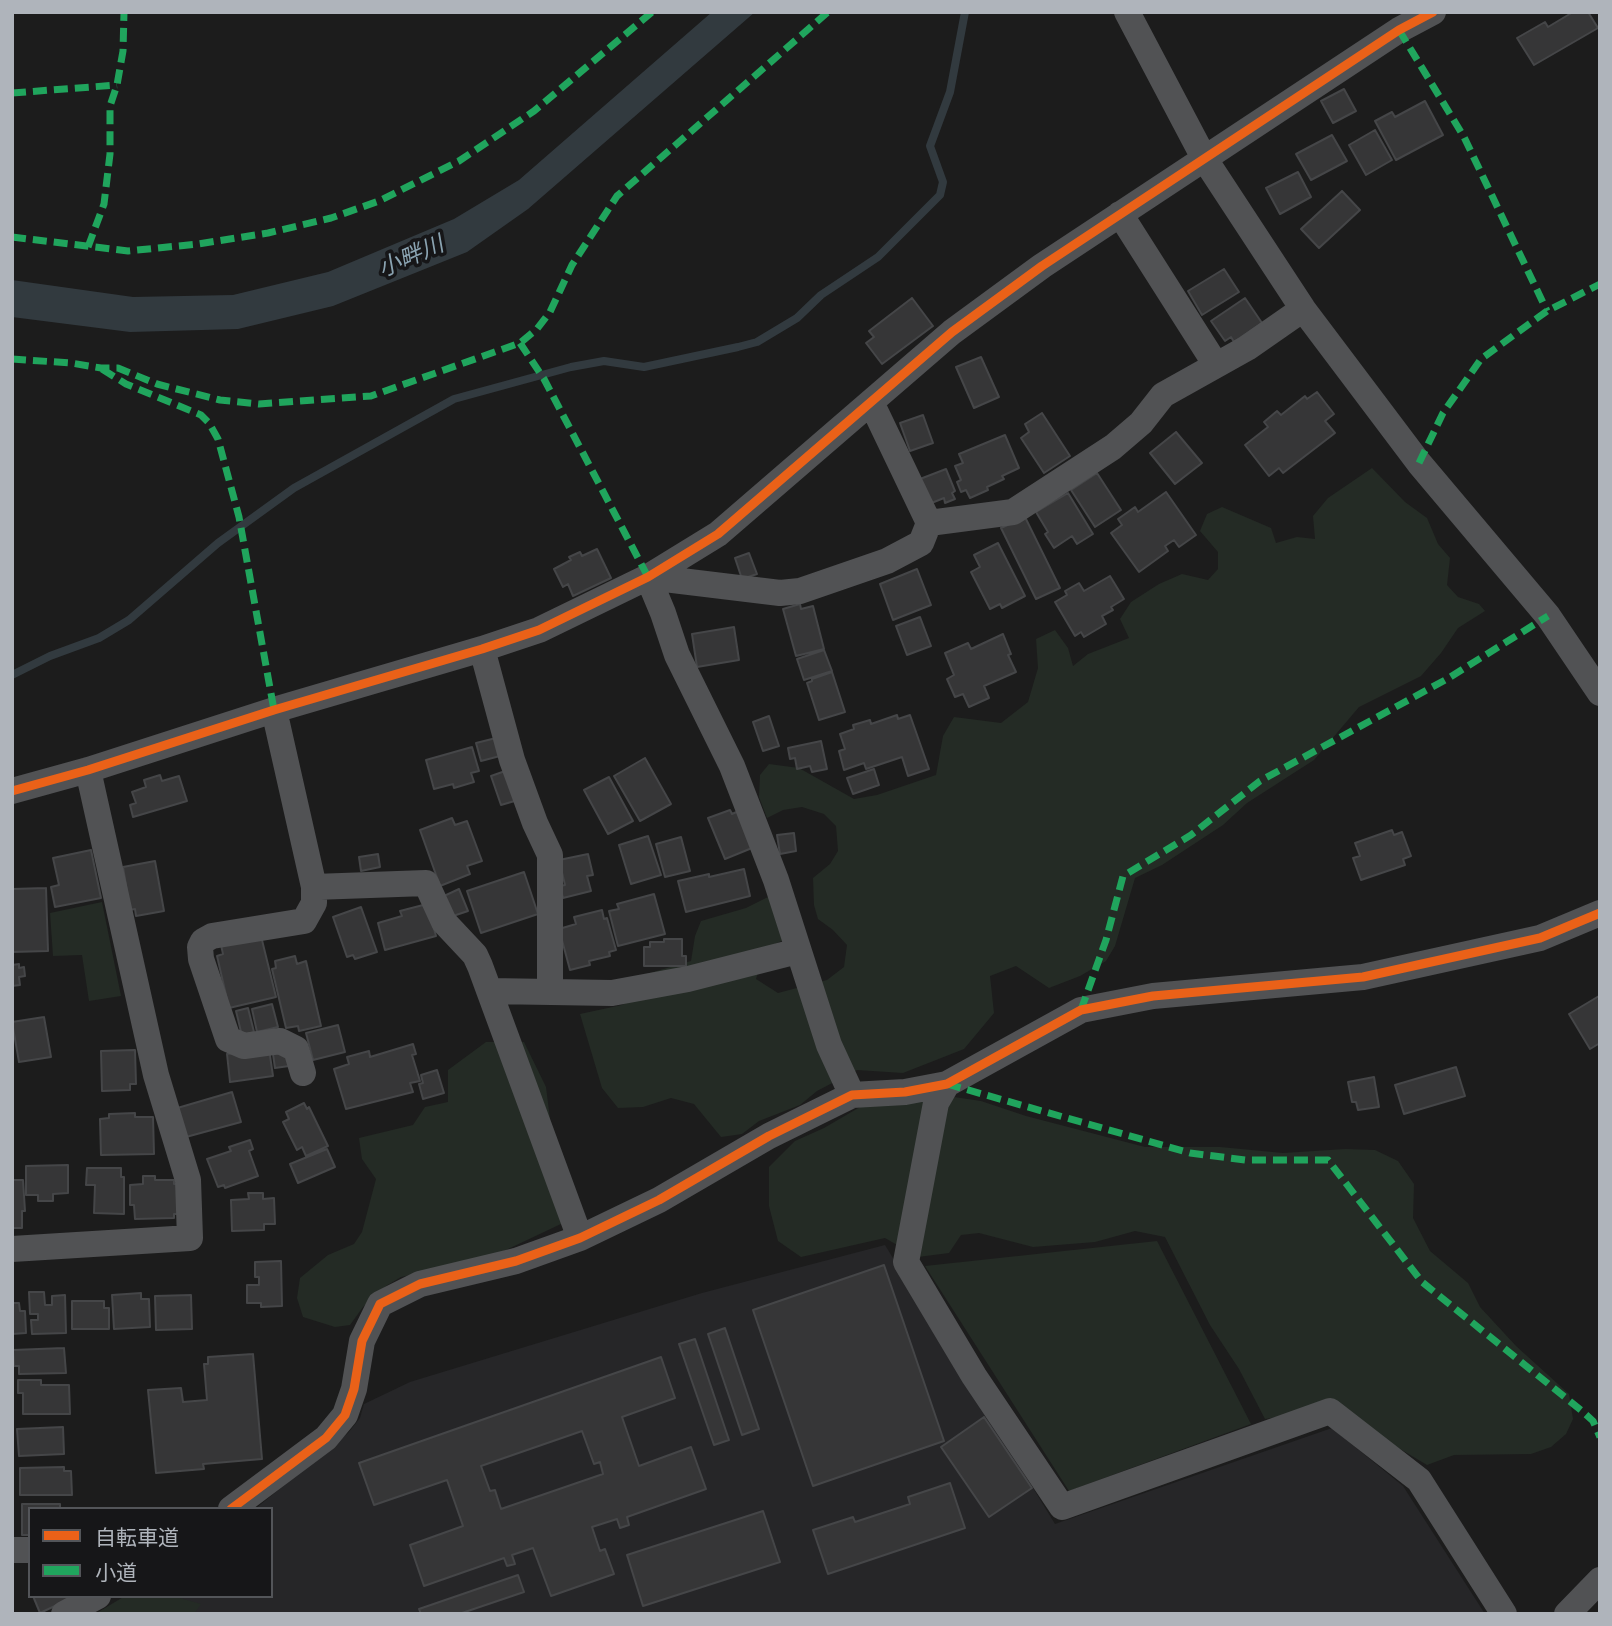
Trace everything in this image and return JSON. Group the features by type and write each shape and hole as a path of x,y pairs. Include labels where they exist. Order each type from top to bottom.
{"street":[{"path":"1127,12 1204,158 1303,309 1419,463 1548,616 1600,692"},
{"path":"12,791 539,630 648,577 718,534 953,332 1042,266 1399,30 1433,12"},
{"path":"1121,214 1216,365"},
{"path":"929,523 1013,512 1114,447 1141,423 1163,395 1247,348 1303,309"},
{"path":"648,577 780,593 800,591 887,561 921,542 929,523 872,402"},
{"path":"648,577 677,655 732,766 776,880 829,1045 852,1095"},
{"path":"482,649 512,760 550,855 550,990"},
{"path":"274,710 314,887 314,903 304,920 212,936 200,947 208,986 228,1039 244,1046 280,1041 296,1049 303,1073"},
{"path":"12,1249 190,1238 188,1180 156,1075 88,769"},
{"path":"314,887 426,883 444,922 475,955 580,1238"},
{"path":"233,1507 326,1438 345,1415 354,1389 362,1341 380,1304 420,1284 516,1261 580,1238 659,1200 769,1136 852,1095 905,1091 947,1084 1081,1010 1153,996 1363,977 1540,938 1600,912"},
{"path":"490,990 612,993 688,979 798,951"},
{"path":"947,1084 936,1103 906,1262 974,1376 1062,1507 1330,1411 1419,1480 1504,1614"},
{"path":"1567,1614 1600,1580"},
{"path":"64,1614 94,1598"}],"shaded area":[{"path":"1372,468 1405,502 1427,518 1438,544 1450,558 1447,585 1458,597 1479,604 1485,611 1458,628 1421,676 1359,707 1314,760 1247,803 1223,825 1162,865 1135,878 1115,946 1106,961 1080,976 1049,988 1016,966 990,976 994,1013 964,1049 903,1073 857,1070 817,1091 800,1105 759,1121 742,1134 721,1137 694,1104 671,1098 643,1107 618,1108 602,1088 580,1014 622,1005 636,997 636,977 691,961 695,936 701,921 746,908 770,896 786,939 766,948 756,979 778,993 827,980 844,967 847,945 818,919 814,905 813,878 830,864 838,851 836,826 824,814 802,807 783,810 767,818 759,797 760,775 769,764 799,768 854,799 877,795 936,775 943,736 954,717 1001,723 1028,702 1038,668 1036,639 1055,630 1068,648 1073,666 1088,654 1129,638 1120,619 1131,602 1159,584 1182,574 1208,580 1218,569 1218,552 1200,531 1207,514 1222,507 1271,528 1276,543 1297,537 1315,539 1313,516 1328,498"},
{"path":"102,902 121,996 89,1001 82,955 53,956 50,913"},
{"path":"486,1042 524,1042 546,1087 563,1223 489,1258 401,1277 386,1286 363,1307 350,1325 335,1327 303,1317 297,1298 300,1278 328,1255 354,1244 362,1232 376,1179 362,1159 359,1138 413,1125 425,1107 448,1102 448,1070"},
{"path":"954,1097 981,1101 1026,1116 1145,1147 1220,1147 1283,1153 1375,1150 1398,1161 1414,1184 1413,1218 1430,1251 1468,1283 1480,1307 1516,1346 1569,1394 1573,1419 1566,1434 1551,1447 1531,1454 1454,1455 1427,1465 1375,1434 1294,1414 1265,1419 1239,1369 1210,1325 1165,1237 1135,1231 1095,1242 1033,1247 979,1233 961,1235 949,1253 918,1257 885,1238 801,1257 778,1241 769,1206 769,1167 795,1141 860,1107"},
{"path":"1157,1241 1251,1424 1069,1491 925,1266"},
{"path":"885,1245 1055,1524 1332,1428 1403,1486 1485,1614 147,1614 147,1598 273,1598 273,1507 257,1507 348,1433 360,1418 364,1404 410,1382 702,1293"},
{"path":"122,1598 180,1598 201,1604 194,1614 95,1614"}],"water":[{"name":"小畔川","path":"712,12 755,12 528,209 467,252 333,306 238,329 130,332 12,317 12,280 133,297 233,295 328,272 454,219 519,180"}],"building":[{"path":"1573,12 1588,12 1598,28 1534,65 1517,38 1545,22 1548,27"},
{"path":"1344,89 1356,111 1333,123 1321,101"},
{"path":"1425,101 1443,135 1396,160 1375,121 1392,112 1395,117"},
{"path":"1375,130 1392,160 1366,175 1349,145"},
{"path":"1332,135 1347,161 1311,180 1296,154"},
{"path":"1298,172 1311,197 1280,214 1266,188"},
{"path":"1342,191 1360,210 1319,248 1301,229"},
{"path":"1224,269 1239,292 1202,315 1188,291"},
{"path":"912,298 933,326 882,364 866,343 874,337 869,331"},
{"path":"1245,298 1262,323 1234,342 1231,337 1225,341 1211,321"},
{"path":"981,357 999,397 974,408 956,367"},
{"path":"1317,392 1334,414 1325,421 1335,433 1283,473 1279,468 1269,476 1245,445 1268,427 1264,422 1277,411 1281,415 1305,396 1307,399"},
{"path":"1042,413 1070,456 1044,473 1021,438 1029,432 1025,424"},
{"path":"923,415 933,443 910,451 900,423"},
{"path":"1176,432 1202,463 1175,484 1150,453"},
{"path":"1005,435 1019,468 1002,476 1004,479 987,487 988,490 970,498 966,490 961,492 957,482 961,480 955,466 963,463 959,454"},
{"path":"946,469 955,491 952,493 955,499 945,503 944,498 929,504 920,479"},
{"path":"1097,473 1121,510 1095,527 1071,490"},
{"path":"1166,492 1196,535 1179,547 1174,540 1165,546 1168,551 1139,572 1111,533 1122,525 1118,519 1135,507 1138,512"},
{"path":"1068,493 1093,534 1077,544 1072,536 1054,548 1036,512"},
{"path":"1025,517 1060,588 1036,599 1001,528"},
{"path":"998,543 1025,596 1002,608 1000,604 990,609 971,572 980,567 974,555"},
{"path":"597,549 611,578 573,596 568,584 563,587 554,569 571,560 569,557 580,552 582,556"},
{"path":"749,553 757,574 742,579 735,558"},
{"path":"917,569 931,605 893,620 880,584"},
{"path":"1110,576 1124,599 1102,616 1106,624 1084,637 1081,632 1075,636 1055,602 1067,595 1065,591 1079,583 1084,591"},
{"path":"800,604 801,609 813,606 824,649 796,656 783,609"},
{"path":"920,617 931,646 907,655 896,626"},
{"path":"734,627 739,660 697,667 692,634"},
{"path":"1003,634 1016,672 984,686 989,698 969,707 963,694 955,697 947,679 954,675 945,653 968,643 971,649"},
{"path":"824,650 832,671 804,680 797,659"},
{"path":"832,672 845,712 819,720 807,683"},
{"path":"897,715 898,719 910,715 929,769 908,776 902,757 866,769 864,763 844,770 839,751 845,749 840,734 854,729 853,725 870,720 871,724"},
{"path":"769,716 779,746 763,751 753,722"},
{"path":"496,738 500,756 481,761 476,743"},
{"path":"821,741 827,769 812,772 810,766 797,769 795,758 790,759 788,748"},
{"path":"472,747 479,771 471,773 474,782 454,788 453,784 434,789 426,760"},
{"path":"645,758 671,804 640,821 614,776"},
{"path":"874,769 879,785 853,794 847,778"},
{"path":"508,770 518,800 501,805 491,776"},
{"path":"160,775 162,781 179,776 187,801 133,817 130,805 136,803 132,792 146,787 144,780"},
{"path":"609,777 633,821 608,834 584,790"},
{"path":"730,810 732,814 741,810 752,848 725,859 708,818"},
{"path":"452,818 455,825 467,821 482,861 467,866 470,874 440,886 420,830"},
{"path":"1392,830 1394,835 1402,832 1411,856 1403,859 1405,865 1361,880 1353,858 1360,856 1355,843"},
{"path":"794,833 796,851 780,854 777,835"},
{"path":"648,836 661,875 631,884 619,845"},
{"path":"681,837 690,871 665,877 656,844"},
{"path":"91,850 101,898 55,907 51,887 59,885 53,858"},
{"path":"378,854 380,867 361,871 359,857"},
{"path":"588,854 593,875 587,876 591,891 563,898 560,886 565,885 559,860"},
{"path":"155,861 164,911 136,916 135,909 130,910 123,867"},
{"path":"744,869 750,896 686,912 678,881"},
{"path":"524,872 538,914 481,933 467,891"},
{"path":"46,888 48,951 12,952 12,889"},
{"path":"459,889 468,911 453,916 444,896"},
{"path":"654,894 665,934 618,946 609,911 619,909 617,904"},
{"path":"427,904 436,936 385,950 378,923 402,916 400,911"},
{"path":"361,907 377,952 355,959 353,955 347,957 333,917"},
{"path":"602,910 616,950 609,952 610,956 589,961 590,965 570,970 559,929 576,924 574,917"},
{"path":"261,936 276,997 229,1008 217,956 223,954 221,945"},
{"path":"664,939 682,939 682,956 686,956 686,966 644,966 644,947 650,947 650,942 664,942"},
{"path":"295,956 297,964 306,961 321,1026 299,1031 298,1026 286,1028 272,969 276,968 275,961"},
{"path":"19,964 19,968 24,967 25,976 19,977 20,985 12,986 12,965"},
{"path":"1599,996 1600,1043 1590,1049 1569,1014"},
{"path":"272,1004 278,1027 257,1032 252,1009"},
{"path":"248,1008 254,1032 242,1036 236,1011"},
{"path":"44,1017 51,1057 19,1062 12,1022"},
{"path":"338,1025 345,1052 313,1060 306,1033"},
{"path":"413,1044 416,1054 412,1055 420,1081 410,1083 413,1092 346,1109 334,1069 349,1064 347,1057 369,1051 370,1057"},
{"path":"269,1049 273,1076 230,1082 227,1054"},
{"path":"135,1050 136,1084 130,1084 130,1090 102,1091 101,1051"},
{"path":"286,1052 289,1066 275,1068 273,1054"},
{"path":"1456,1067 1465,1096 1404,1114 1395,1085"},
{"path":"437,1070 444,1093 423,1099 419,1084 423,1083 421,1075"},
{"path":"1374,1077 1379,1107 1358,1110 1356,1102 1352,1102 1348,1082"},
{"path":"232,1092 241,1122 186,1137 174,1109"},
{"path":"304,1103 307,1109 309,1107 328,1146 306,1156 302,1147 297,1150 283,1122 289,1119 286,1112"},
{"path":"135,1113 135,1117 153,1117 154,1154 101,1155 100,1119 109,1118 109,1114"},
{"path":"250,1140 253,1149 249,1151 258,1176 225,1188 224,1185 218,1187 207,1159 231,1151 229,1147"},
{"path":"327,1149 335,1167 298,1183 290,1164"},
{"path":"68,1165 68,1193 53,1194 53,1201 38,1201 38,1195 26,1195 26,1166"},
{"path":"87,1168 121,1168 121,1177 124,1177 124,1214 94,1213 95,1185 86,1185"},
{"path":"143,1176 155,1176 155,1180 174,1180 174,1184 178,1184 179,1214 174,1214 174,1218 135,1219 134,1205 130,1205 130,1185 143,1184"},
{"path":"12,1180 23,1180 25,1211 22,1211 22,1228 12,1228"},
{"path":"248,1193 263,1193 263,1199 274,1198 275,1224 264,1224 264,1230 232,1231 231,1200 249,1199"},
{"path":"281,1261 282,1306 261,1307 261,1303 247,1303 247,1285 259,1285 259,1277 255,1277 255,1262"},
{"path":"884,1265 944,1441 813,1486 753,1310"},
{"path":"29,1292 44,1292 45,1305 52,1305 52,1296 65,1295 66,1333 32,1334 31,1320 38,1320 38,1314 30,1314"},
{"path":"141,1293 141,1299 149,1299 150,1327 114,1329 112,1295"},
{"path":"191,1295 192,1329 156,1330 155,1296"},
{"path":"72,1301 104,1301 104,1308 109,1308 109,1329 72,1329"},
{"path":"12,1303 19,1303 20,1311 25,1311 26,1333 12,1334"},
{"path":"725,1328 759,1429 742,1435 708,1334"},
{"path":"695,1339 729,1440 714,1445 679,1344"},
{"path":"64,1348 66,1373 19,1374 19,1366 14,1366 13,1350"},
{"path":"253,1354 262,1459 203,1464 204,1469 156,1473 148,1390 181,1388 183,1402 207,1400 204,1364 208,1364 208,1357"},
{"path":"661,1357 675,1398 622,1417 639,1466 691,1447 706,1489 627,1517 629,1525 620,1528 617,1519 592,1527 600,1551 605,1549 614,1574 551,1596 533,1548 512,1555 515,1564 507,1566 504,1558 424,1586 410,1545 463,1526 447,1480 374,1505 359,1463","holes":["582,1431 594,1464 600,1462 603,1474 501,1509 495,1490 490,1491 481,1466"]},
{"path":"18,1380 41,1380 41,1385 69,1385 70,1414 23,1414 23,1393 18,1393"},
{"path":"984,1417 1032,1488 989,1517 941,1447"},
{"path":"63,1427 64,1454 19,1456 17,1429"},
{"path":"64,1467 64,1471 71,1471 72,1495 20,1495 20,1468"},
{"path":"950,1483 965,1528 828,1574 813,1530 853,1517 855,1522 910,1504 908,1497"},
{"path":"22,1504 60,1504 60,1507 28,1507 28,1535 22,1535"},
{"path":"763,1511 780,1562 643,1606 627,1555"},
{"path":"518,1575 524,1592 459,1614 421,1614 419,1609"},
{"path":"34,1598 72,1598 40,1613"}],"waterway":[{"path":"12,675 50,656 99,638 129,620 218,543 294,488 454,399 571,367 604,361 644,367 738,347 757,342 797,318 821,295 878,257 940,195 943,182 930,146 950,92 965,12"}],"marked path":[{"path":"88,247 104,204 110,154 110,106 123,51 124,12"},
{"path":"12,237 128,251 268,233 331,218 379,201 459,161 534,111 652,12"},
{"path":"12,359 118,368 157,384 220,400 259,404 371,396 520,343 537,329 550,312 572,265 617,196 828,12"},
{"path":"1399,30 1464,137 1547,311"},
{"path":"12,93 117,85"},
{"path":"1419,463 1443,413 1481,359 1547,311 1600,284"},
{"path":"520,343 544,379 648,577"},
{"path":"102,369 126,384 201,415 218,439 239,517 274,710"},
{"path":"1081,1010 1106,940 1123,876 1191,835 1260,781 1447,679 1548,616"},
{"path":"947,1084 1190,1153 1245,1160 1328,1160 1422,1282 1582,1411 1593,1421 1600,1437"}],"cycle path":[{"path":"12,791 88,770 274,710 539,630 648,577 718,534 952,332 1042,266 1399,30 1433,12"},
{"path":"234,1507 326,1438 345,1415 354,1389 362,1341 380,1304 420,1284 516,1261 580,1238 659,1200 769,1136 852,1095 905,1092 947,1084 1081,1010 1153,996 1363,977 1540,938 1600,913"}]}
